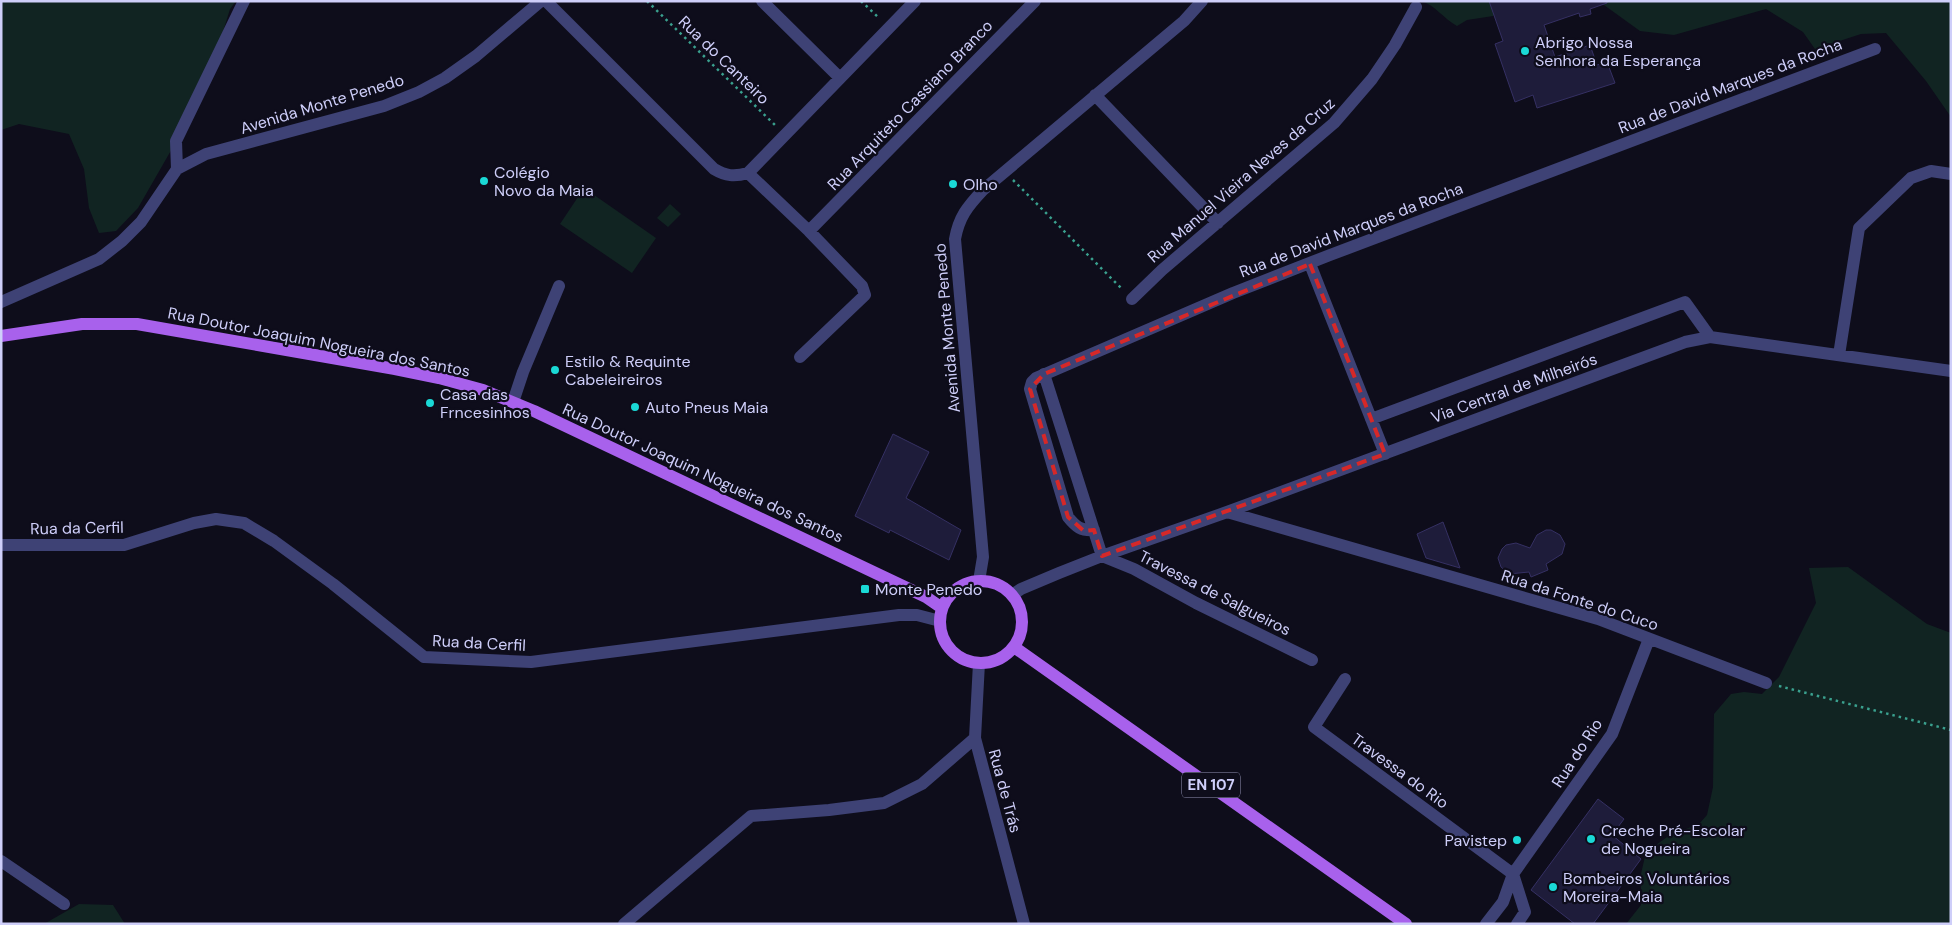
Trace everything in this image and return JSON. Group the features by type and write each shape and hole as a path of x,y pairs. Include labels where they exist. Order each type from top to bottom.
{"main road":[{"name":"Rua Doutor Joaquim Nogueira dos Santos","path":"1,336 82,324 137,324 430,376 483,390 513,402 926,597 941,614"},
{"path":"979,581 997,584 1012,595 1022,615 1020,637 1014,647 999,660 979,664 970,662 954,653 944,639 941,614 953,592 970,583 979,581"},
{"name":"EN 107","path":"1014,647 1406,924"}],"street":[{"path":"1,302 99,259 122,241 141,222 177,169 176,141 244,1"},
{"name":"Avenida Monte Penedo","path":"177,169 206,154 384,106 419,92 445,78 476,56 541,1"},
{"path":"546,1 714,169 726,176 738,176 748,173 915,1"},
{"path":"762,1 840,78"},
{"name":"Rua Arquiteto Cassiano Branco","path":"809,231 1035,1"},
{"name":"Avenida Monte Penedo","path":"979,581 983,557 955,239 958,223 968,206 1005,172 1184,21 1202,1"},
{"name":"Rua Manuel Vieira Neves da Cruz","path":"1132,299 1162,270 1334,123 1372,79 1395,45 1416,7"},
{"name":"Rua de David Marques da Rocha","path":"1044,374 1233,293 1875,48"},
{"path":"1095,96 1218,223"},
{"path":"1839,355 1859,228 1911,178 1931,171 1951,174"},
{"path":"748,173 809,231 862,286 865,295 800,357"},
{"path":"1310,264 1385,454"},
{"path":"513,402 523,372 559,286"},
{"path":"1371,419 1686,302 1710,337"},
{"name":"Via Central de Milheirós","path":"1012,595 1052,576 1102,556 1227,512 1685,342 1710,337 1951,371"},
{"path":"1094,530 1084,531 1074,525 1068,517 1030,389 1032,382 1044,374 1094,530 1102,556"},
{"name":"Rua da Fonte do Cuco","path":"1227,512 1598,619 1766,683"},
{"name":"Rua da Cerfil","path":"1,545 124,545 216,519 244,524 274,541 333,584 424,657 530,662 899,615 941,614"},
{"name":"Travessa de Salgueiros","path":"1102,556 1134,569 1196,603 1312,660"},
{"name":"Rua do Rio","path":"1486,924 1503,902 1513,874 1612,734 1649,639"},
{"name":"Rua de Trás","path":"979,664 975,738 1024,924"},
{"name":"Travessa do Rio","path":"1345,679 1314,727 1513,874"},
{"path":"624,924 750,816 829,810 884,803 922,784 975,738"},
{"path":"1,861 64,904"},
{"path":"1513,874 1525,912 1517,924"}],"path":[{"name":"Rua do Canteiro","path":"647,1 785,135"},
{"path":"861,1 889,28"},
{"path":"1005,172 1132,299"},
{"path":"1766,683 1951,730"}],"highlighted area":[{"path":"1310,264 1385,454 1102,556 1094,530 1084,531 1068,517 1030,389 1044,374"}],"green space":[{"path":"1,1 236,1 230,9 217,51 181,133 138,208 116,231 99,233 89,208 84,169 69,134 19,124 1,130"},
{"path":"1421,1 1517,1 1493,16 1467,20 1457,26 1431,6"},
{"path":"1588,1 1951,1 1951,117 1926,81 1886,33 1861,34 1815,49 1803,32 1766,9 1674,35 1640,31 1604,5"},
{"path":"584,188 656,238 632,273 560,224"},
{"path":"670,204 681,214 668,227 657,218"},
{"path":"1848,567 1927,624 1951,633 1951,924 1626,924 1641,905 1641,874 1646,852 1670,835 1699,824 1707,815 1713,787 1714,714 1731,694 1744,692 1762,694 1779,677 1816,603 1809,568"},
{"path":"79,904 113,905 125,924 44,924"}],"building":[{"name":"Abrigo Nossa Senhora da Esperança","path":"1489,1 1607,1 1607,3 1590,9 1591,14 1580,17 1579,13 1544,25 1555,57 1590,45 1597,65 1607,62 1615,83 1537,108 1533,95 1515,102 1495,44 1503,41"},
{"path":"893,434 929,452 906,498 961,530 949,560 890,530 889,533 855,516"},
{"path":"1443,522 1460,568 1426,558 1417,534"},
{"path":"1546,530 1551,530 1560,535 1565,544 1562,554 1546,564 1548,570 1531,577 1529,572 1509,574 1501,567 1498,558 1506,545 1516,543 1530,548 1537,535"},
{"path":"1598,799 1624,819 1612,835 1641,859 1593,924 1575,924 1531,890"}],"place":[{"name":"Abrigo Nossa Senhora da Esperança","path":"1525,51"},
{"name":"Colégio Novo da Maia","path":"484,181"},
{"name":"Olho","path":"953,184"},
{"name":"Estilo & Requinte Cabeleireiros","path":"555,370"},
{"name":"Casa das Frncesinhos","path":"430,403"},
{"name":"Auto Pneus Maia","path":"635,407"},
{"name":"Monte Penedo","path":"865,589"},
{"name":"Creche Pré-Escolar de Nogueira","path":"1591,839"},
{"name":"Pavistep","path":"1517,840"},
{"name":"Bombeiros Voluntários Moreira-Maia","path":"1553,887"}]}
